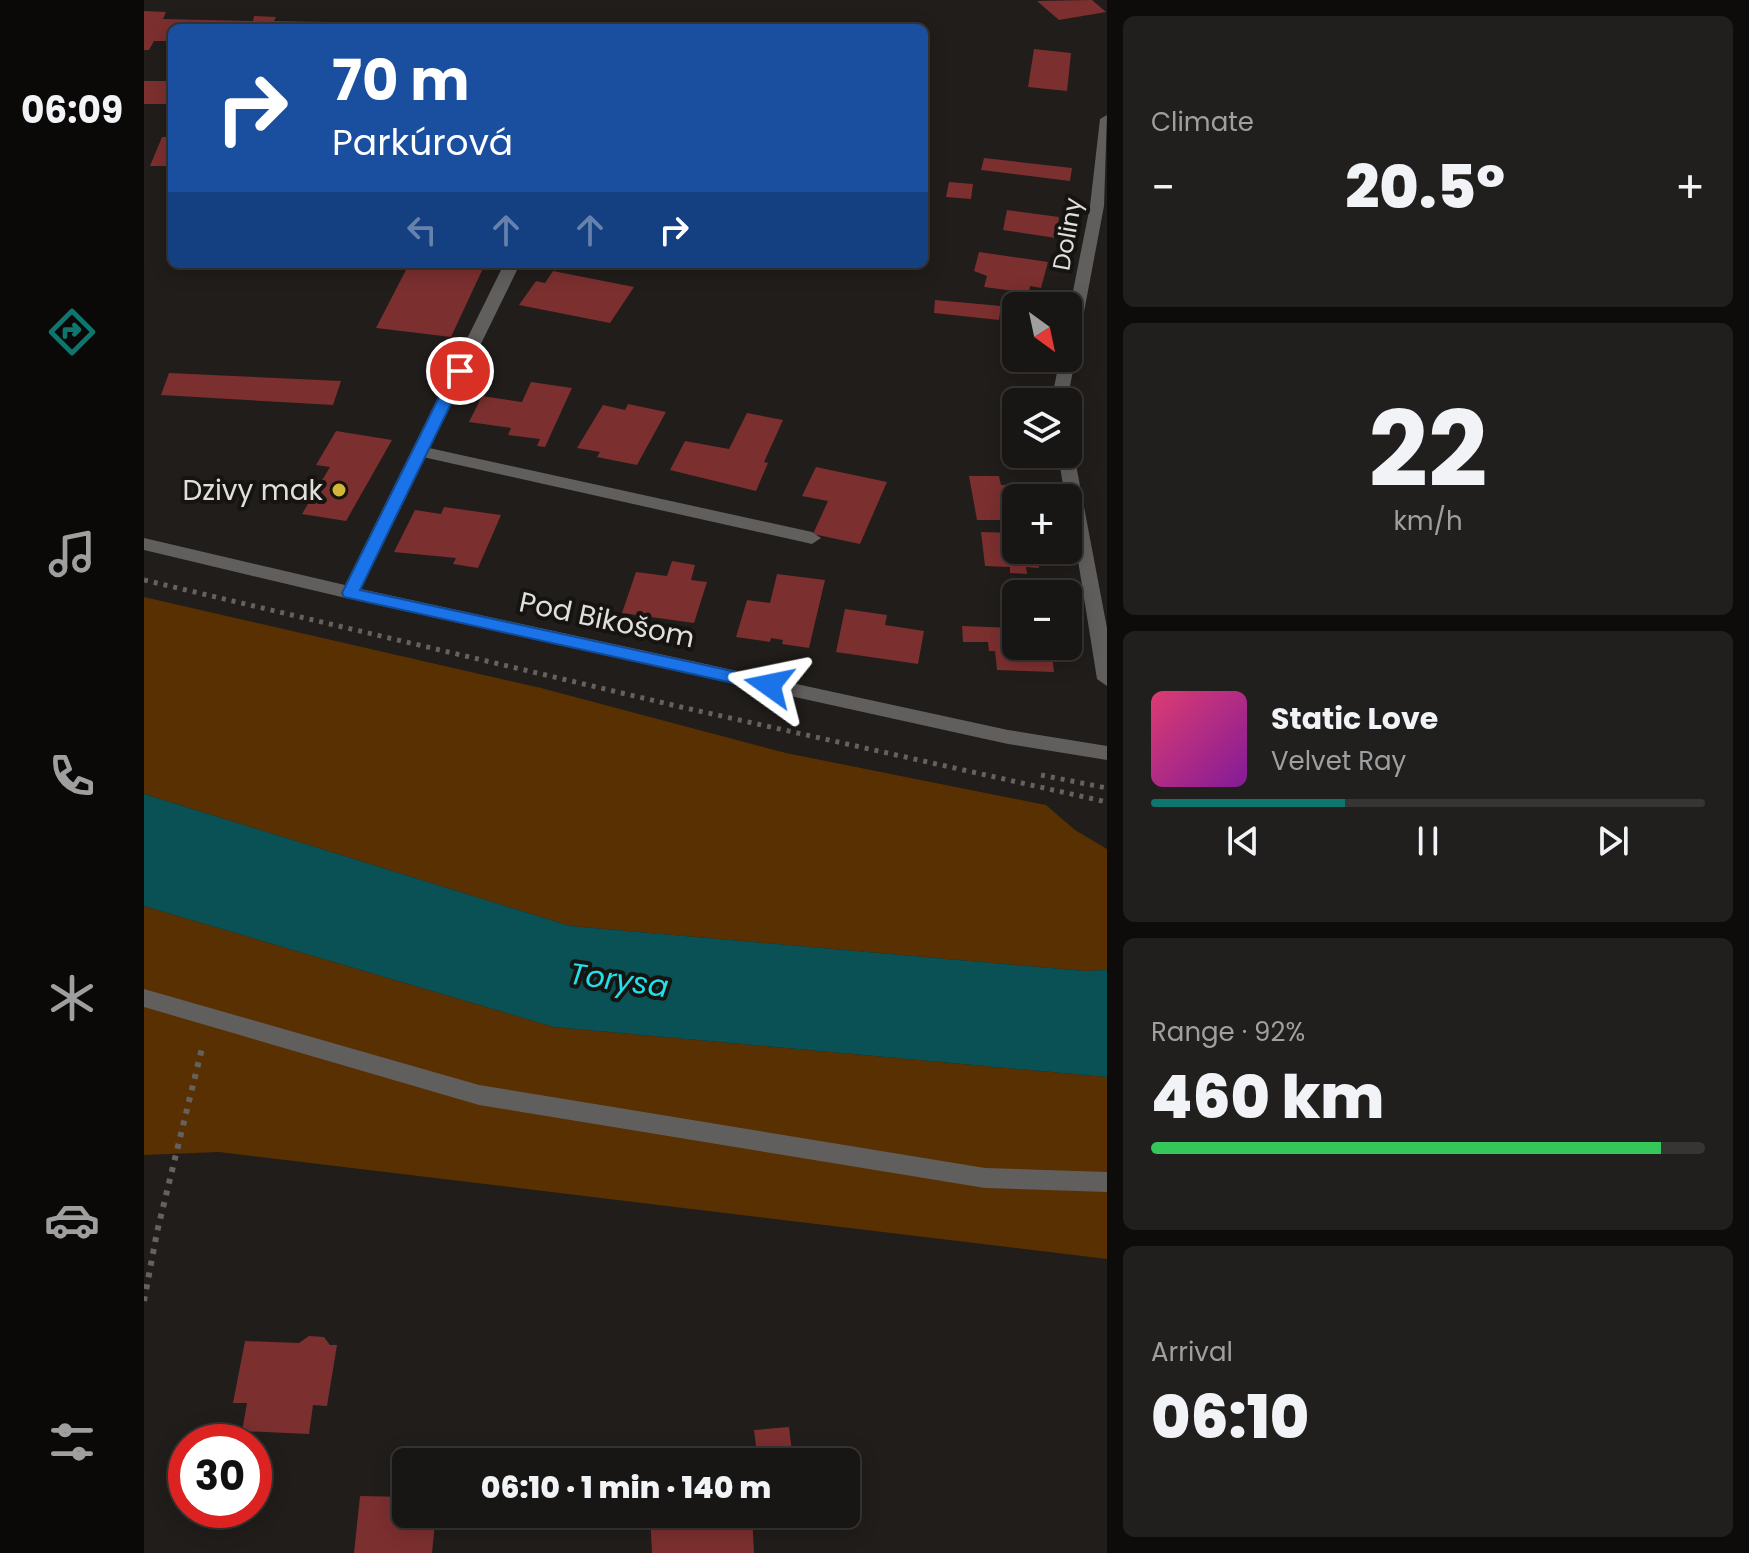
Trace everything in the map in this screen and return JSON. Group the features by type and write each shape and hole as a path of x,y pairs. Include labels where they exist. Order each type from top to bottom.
{"street":[{"name":"Doliny","path":"1080,292 1097,206 1107,119"},
{"path":"350,593 510,268"},
{"path":"420,451 812,538"},
{"path":"1069,468 1107,679"},
{"name":"Pod Bikošom","path":"144,544 350,593 1008,737 1107,753"},
{"path":"144,998 479,1095 985,1178 1107,1182"}],"path":[{"path":"144,580 681,707 1107,802"},
{"path":"144,1301 157,1232 210,1016"}],"shaded area":[{"path":"144,597 541,688 786,753 1046,805 1075,830 1107,849 1107,970 1085,971 570,926 144,794"},
{"path":"144,906 554,1027 1107,1077 1107,1259 219,1152 144,1155"}],"water":[{"name":"Torysa","path":"144,794 570,926 1085,971 1107,970 1107,1077 554,1027 144,906"}],"building":[{"path":"1092,0 1106,12 1059,20 1037,1"},
{"path":"144,11 166,12 163,19 253,21 254,16 276,17 274,21 385,23 168,24 168,41 154,41 149,50 144,50"},
{"path":"1034,49 1071,53 1067,91 1028,87"},
{"path":"144,81 168,81 168,104 144,104"},
{"path":"162,137 168,137 168,166 150,166"},
{"path":"984,158 1072,168 1070,181 981,170"},
{"path":"949,182 973,184 971,199 946,197"},
{"path":"1007,210 1059,217 1056,238 1003,230"},
{"path":"979,252 1048,262 1041,288 1030,286 1029,292 984,287 987,276 974,271"},
{"path":"407,268 483,268 451,337 376,328"},
{"path":"553,271 634,287 610,323 519,305 536,281 545,283"},
{"path":"935,300 1001,306 999,320 934,313"},
{"path":"169,373 341,381 333,405 161,395"},
{"path":"531,382 572,388 545,447 537,446 540,439 508,435 511,428 469,422 482,396 522,402"},
{"path":"628,404 666,412 637,465 597,457 600,452 577,448 603,405 625,410"},
{"path":"747,413 783,420 764,462 768,463 756,491 670,470 685,441 729,449"},
{"name":"Dzivy mak","path":"336,431 392,440 346,521 302,514 330,467 316,465"},
{"path":"816,467 887,482 860,544 813,534 828,501 802,496"},
{"path":"969,476 999,476 1002,520 977,520"},
{"path":"444,507 501,515 478,568 453,564 456,558 394,552 415,510 441,514"},
{"path":"981,532 1002,533 1002,564 1039,564 1039,568 1026,567 1027,574 1010,573 1010,567 985,566"},
{"path":"672,561 695,565 691,580 707,582 694,623 622,613 636,572 667,576"},
{"path":"777,574 825,580 809,648 782,644 783,640 771,638 770,642 736,637 747,600 770,603"},
{"path":"845,609 887,615 885,625 924,631 918,664 836,652"},
{"path":"962,626 1002,627 1002,660 1053,660 1054,672 997,670 995,651 989,651 988,642 963,642"},
{"path":"309,1336 324,1337 330,1345 337,1345 327,1406 313,1405 309,1434 272,1432 272,1424 243,1424 247,1403 233,1403 245,1341 299,1343"},
{"path":"789,1427 792,1448 756,1448 754,1430"},
{"path":"360,1496 392,1497 392,1528 435,1528 432,1553 354,1553"},
{"path":"651,1528 753,1528 754,1553 652,1553"}],"place":[{"name":"Dzivy mak","path":"339,490"}],"route":[{"path":"460,371 350,593 769,685"}]}
